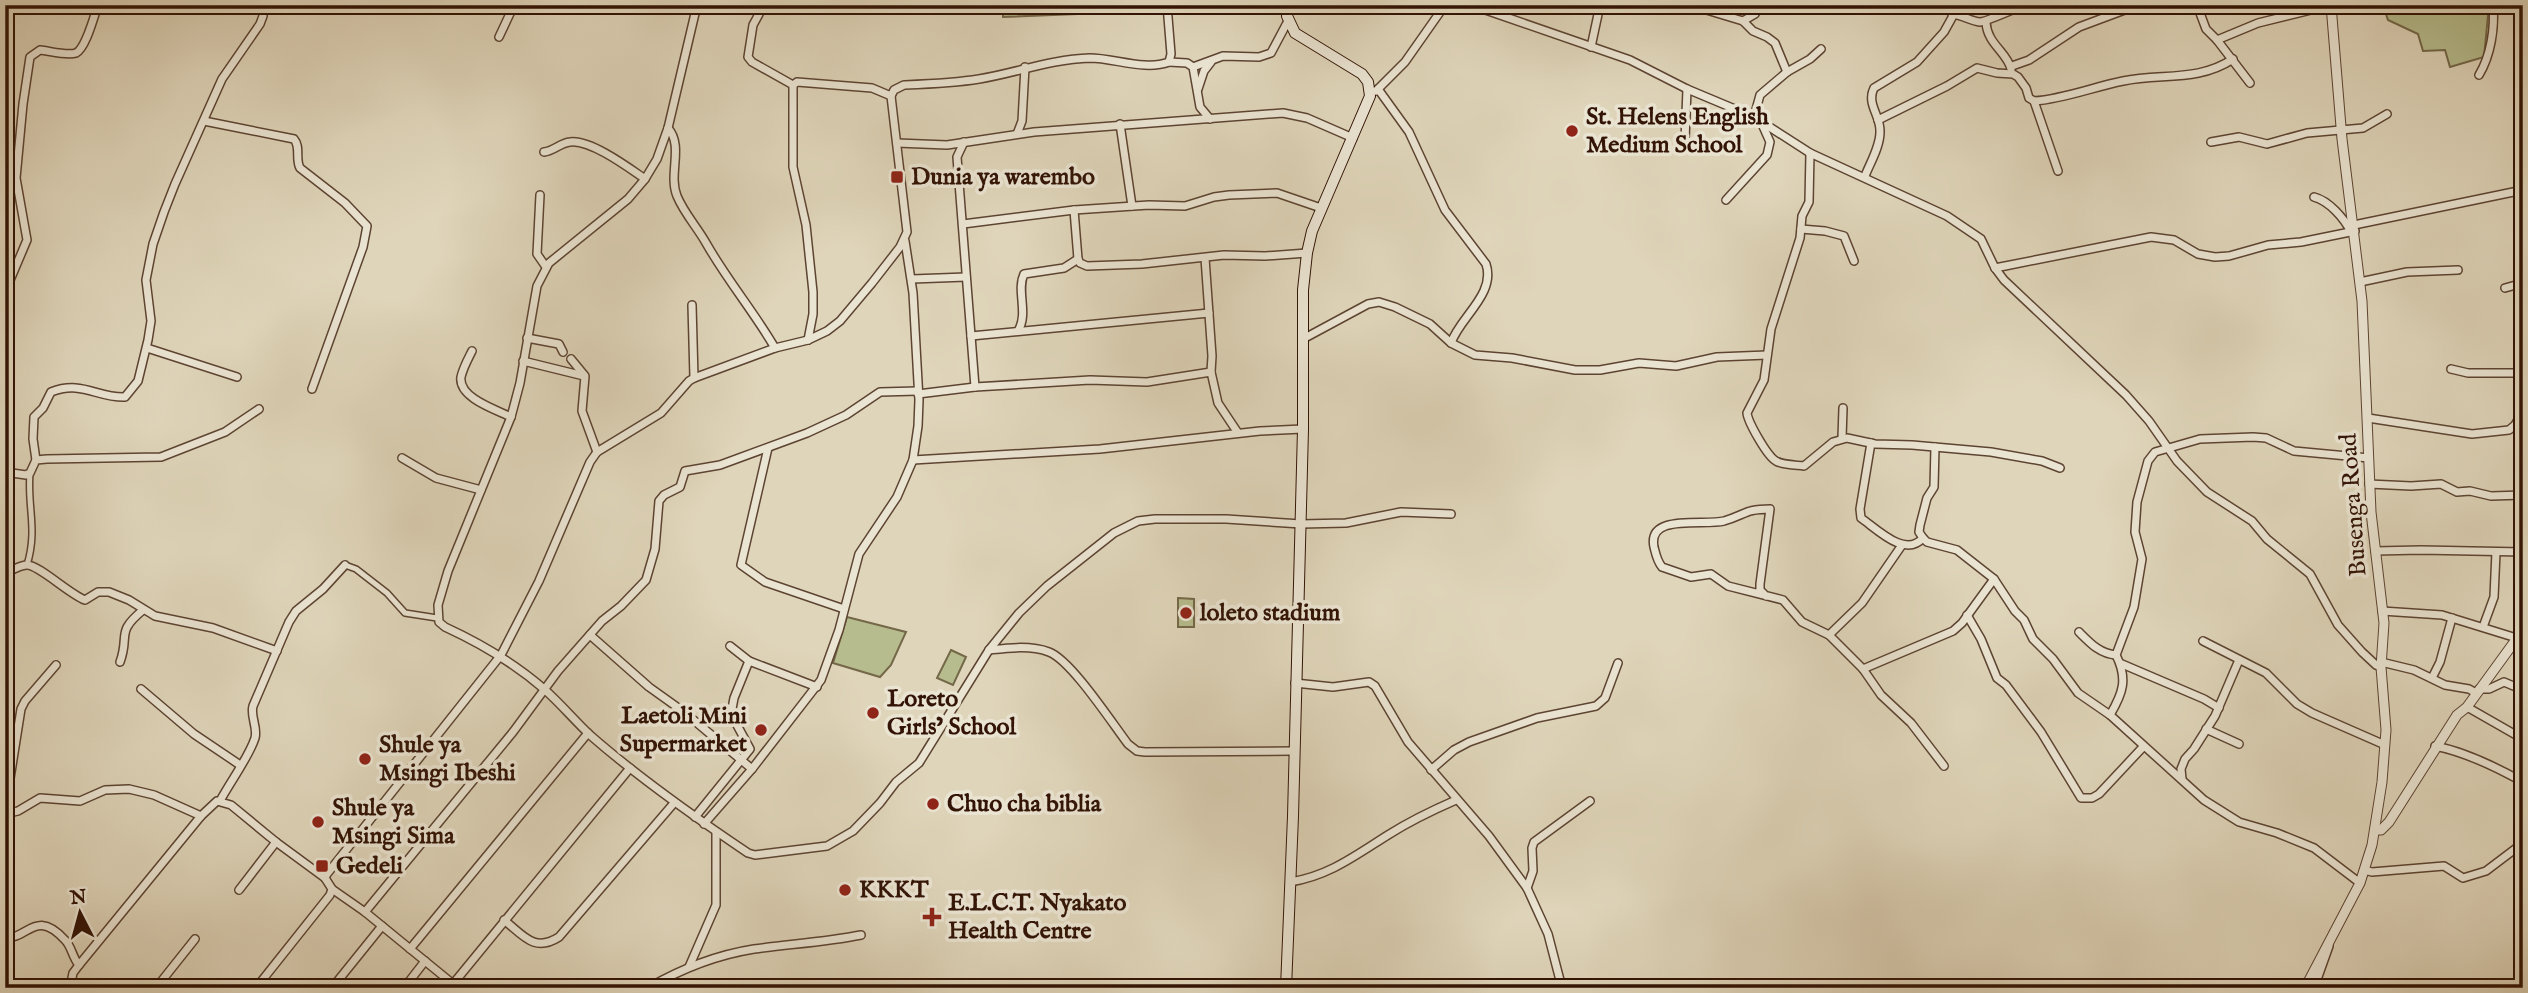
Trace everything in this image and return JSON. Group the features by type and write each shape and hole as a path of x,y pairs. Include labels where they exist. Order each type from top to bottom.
{"main road":[{"path":"1286,988 1301,524 1303,290 1307,253 1321,208 1374,92 1362,74 1295,33 1288,21 1289,5"}],"street":[{"path":"5,292 27,240 16,177 21,116 30,57 40,50 73,54 79,51 98,5"},
{"path":"27,565 32,550 33,516 29,485 30,473 36,460 32,423 34,417 43,408 48,394 60,389 79,388 125,397 138,381 151,321 146,280 153,244 175,184 222,79 260,24 263,16 262,5"},
{"path":"499,37 514,5"},
{"path":"438,618 440,593 511,417 537,286 546,267 621,206 645,179 657,159 668,128 697,5"},
{"path":"764,5 753,25 748,57 752,62 793,85"},
{"path":"1167,5 1171,54 1169,62"},
{"path":"1445,5 1405,62 1374,92 1409,132 1440,203 1486,264 1487,285 1451,343"},
{"path":"1471,5 1630,60 1758,119 1810,153 1964,225 1982,239 1995,268 2004,280 2126,395 2207,492 2252,521 2267,539 2310,574 2338,625 2376,665 2432,677 2445,685 2478,691 2504,682 2523,690"},
{"path":"1591,47 1601,5"},
{"path":"1690,5 1743,21 1753,31 1775,43 1787,72"},
{"path":"1743,21 1755,14 1759,5"},
{"path":"1864,176 1879,141 1878,120 1871,94 1874,88 1917,62 1944,32 1959,5"},
{"path":"1952,14 1986,22 1998,14 2024,5"},
{"path":"1878,120 1977,68 1997,74 2029,60 2079,27 2138,5"},
{"path":"2197,5 2206,29 2250,83"},
{"path":"2479,75 2486,62 2491,38 2493,5"},
{"path":"2217,40 2258,23 2331,7"},
{"name":"Busenga Road","path":"2305,988 2360,883 2375,830 2385,744 2381,664 2384,643 2370,484 2360,282 2341,129 2331,7"},
{"path":"1193,67 1223,56 1259,57 1271,53 1288,21"},
{"path":"1986,22 1994,46 2013,74 2022,80 2029,98 2034,101 2057,171"},
{"path":"1726,200 1766,155 1770,142 1758,119 1760,95 1787,72 1810,59 1821,49"},
{"path":"704,824 817,687 827,668 859,554 897,497 913,460 918,426 918,392 912,279 905,240 907,232 891,96 894,90 904,85 977,79 1025,67 1091,58 1145,64 1187,63 1193,67 1200,107 1210,119"},
{"path":"2034,101 2149,77 2191,76 2233,59"},
{"path":"1198,89 1204,71 1211,62"},
{"path":"1017,134 1022,121 1025,67"},
{"path":"793,85 797,82 872,88 891,96"},
{"path":"793,85 793,167 806,225 813,292 813,314 808,340"},
{"path":"1685,140 1688,89"},
{"path":"1190,120 1200,107"},
{"path":"897,143 947,145 1017,134 1121,124 1283,113 1298,115 1353,138"},
{"path":"2211,142 2239,136 2267,144 2306,133 2363,128 2387,114"},
{"path":"204,121 294,139 298,144 298,166 345,204 367,226 363,247 312,389"},
{"path":"1121,124 1132,206"},
{"path":"668,128 675,140 674,176 677,197 714,259 775,348"},
{"path":"544,152 570,142 577,143 608,155 645,179"},
{"path":"964,142 957,158 975,387"},
{"path":"947,145 957,158"},
{"path":"1810,153 1809,202 1802,216 1794,259 1775,315 1764,380 1746,413 1774,460 1807,466 1833,442 1842,438 1855,438 1871,443 1935,447 2026,458 2060,468"},
{"path":"1995,268 2151,237 2174,240 2198,254 2229,256 2268,245 2318,239 2523,190"},
{"path":"963,224 1074,210 1185,206 1213,197 1277,193 1321,208"},
{"path":"540,195 537,254 546,267"},
{"path":"2314,197 2329,204 2353,229"},
{"path":"1074,210 1078,259 1083,265 1224,255 1307,253"},
{"path":"1801,229 1843,236 1854,261"},
{"path":"325,878 500,655 539,581 590,462 597,452 661,413 694,378 775,348 808,340 827,331 840,321 905,240"},
{"path":"1205,258 1212,356 1210,372 1219,403 1238,433"},
{"path":"1018,331 1024,316 1021,280 1024,274 1064,268 1078,259"},
{"path":"2360,282 2407,272 2458,270"},
{"path":"912,279 966,276"},
{"path":"2505,288 2523,283"},
{"path":"1303,340 1368,304 1379,302 1430,324 1451,343 1475,355 1512,358 1589,372 1639,363 1676,366 1717,357 1767,355"},
{"path":"692,305 694,378"},
{"path":"971,336 1209,313"},
{"path":"527,338 559,344 563,352"},
{"path":"146,348 237,377"},
{"path":"472,351 461,384 477,401 511,417"},
{"path":"571,359 585,376 582,411 597,452"},
{"path":"523,361 585,376"},
{"path":"2451,369 2468,373 2523,373"},
{"path":"365,912 590,635 646,580 654,557 659,500 680,487 685,471 720,465 828,424 880,392 918,392 1090,380 1147,382 1210,372"},
{"path":"1842,438 1843,408"},
{"path":"36,460 161,457 225,432 259,409"},
{"path":"2368,418 2472,434 2509,430 2523,411"},
{"path":"913,460 1100,449 1238,433 1303,429"},
{"path":"2116,656 2134,607 2143,559 2135,532 2137,502 2148,461 2159,449 2200,439 2261,437 2294,451 2369,458"},
{"path":"1871,443 1861,518 1902,545 1916,544 1923,538"},
{"path":"1935,447 1934,487 1927,498 1919,532 1923,538 1927,542 1957,550 1994,579 2024,620 2033,639 2053,659 2078,694 2110,715 2204,800 2239,822 2314,848 2360,883"},
{"path":"768,448 741,565 765,582 844,609"},
{"path":"402,458 436,478 481,490"},
{"path":"5,472 23,475 30,473"},
{"path":"2370,484 2441,484 2457,492 2470,491 2491,496 2523,495"},
{"path":"1766,596 1760,590 1760,584 1770,509 1751,509 1723,521 1677,523 1661,527 1654,534 1656,558 1662,567 1691,577 1711,573 1728,586 1766,596 1783,600 1802,622 1829,635 1863,669 1881,695 1911,723 1944,766"},
{"path":"220,801 256,734 251,713 253,706 296,611 323,589 345,565 356,569 387,593 405,613 438,618 446,627 500,655 545,690 588,733 674,803 748,853 764,856 800,848 827,846 853,831 896,782 919,763 989,650 1019,612 1114,533 1138,521 1176,518 1301,524 1346,523 1401,512 1451,514"},
{"path":"1829,635 1862,603 1902,545"},
{"path":"2375,551 2523,552"},
{"path":"2483,627 2494,597 2496,552"},
{"path":"5,572 27,565 37,567 85,600 103,591 129,600 143,611 164,619 214,628 277,651"},
{"path":"1863,669 1946,636 1967,615 1994,579"},
{"path":"120,662 124,651 124,631 131,620 143,611"},
{"path":"2375,830 2381,830 2389,822 2457,715 2467,706 2521,636 2420,612 2382,611"},
{"path":"1967,615 1981,639 1999,681 2006,685 2046,738 2081,798 2092,798 2099,794 2143,747"},
{"path":"2432,677 2440,662 2452,618"},
{"path":"2079,632 2095,648 2116,656 2122,664 2204,699 2218,708"},
{"path":"590,635 649,687 684,712 752,769"},
{"path":"2203,641 2266,673 2297,704 2312,713 2385,744"},
{"path":"730,646 749,661 817,687"},
{"path":"989,650 1033,649 1056,656 1083,685 1128,744 1137,751 1294,751"},
{"path":"2182,779 2181,769 2185,759 2194,749 2218,708 2239,660"},
{"path":"695,817 742,761 750,747 731,714 734,698 749,661"},
{"path":"1431,770 1454,750 1469,742 1537,718 1596,706 1605,698 1618,663"},
{"path":"2110,715 2122,690 2122,664"},
{"path":"55,665 25,701 8,779 5,812 18,811 37,799 80,801 106,790 129,789 154,796 201,816"},
{"path":"1295,683 1333,687 1372,683 1399,729 1510,863 1527,888 1548,934 1562,988"},
{"path":"141,688 194,734 240,765"},
{"path":"2467,706 2523,739"},
{"path":"5,728 17,730"},
{"path":"2206,729 2238,744"},
{"path":"410,949 588,733"},
{"path":"2435,746 2462,754 2523,782"},
{"path":"70,988 73,973 79,965 201,816 213,803 220,801 231,805 325,878 332,889 365,912 455,986 503,920 630,768"},
{"path":"1290,882 1332,870 1388,834 1456,800"},
{"path":"1527,888 1533,871 1534,842 1590,801"},
{"path":"503,920 535,944 550,943 559,937 674,803"},
{"path":"689,967 716,905 716,832"},
{"path":"239,890 276,842"},
{"path":"2364,870 2372,872 2444,866 2463,878 2486,871 2523,844"},
{"path":"256,988 332,889"},
{"path":"5,937 15,937 32,925 42,926 64,938 79,965"},
{"path":"332,988 382,926"},
{"path":"648,988 689,967 720,956 861,935"},
{"path":"156,988 195,939"},
{"path":"2314,988 2326,960 2330,942"},
{"path":"404,988 425,961"}],"green space":[{"path":"1003,5 1077,5 1077,14 1003,17"},
{"path":"2383,5 2489,5 2484,57 2450,67 2445,50 2423,51 2418,34 2388,20"},
{"name":"loleto stadium","path":"1178,598 1194,599 1194,627 1178,627"},
{"path":"847,617 906,632 891,665 880,677 833,663"},
{"path":"951,650 966,657 953,685 937,678"}],"place":[{"name":"St. Helens English Medium School","path":"1572,131"},
{"name":"Dunia ya warembo","path":"897,177"},
{"name":"loleto stadium","path":"1186,613"},
{"name":"Loreto Girls’ School","path":"873,713"},
{"name":"Laetoli Mini Supermarket","path":"761,730"},
{"name":"Shule ya Msingi Ibeshi","path":"365,759"},
{"name":"Chuo cha biblia","path":"933,804"},
{"name":"Shule ya Msingi Sima","path":"318,822"},
{"name":"Gedeli","path":"322,866"},
{"name":"KKKT","path":"845,890"},
{"name":"E.L.C.T. Nyakato Health Centre","path":"932,917"}]}
